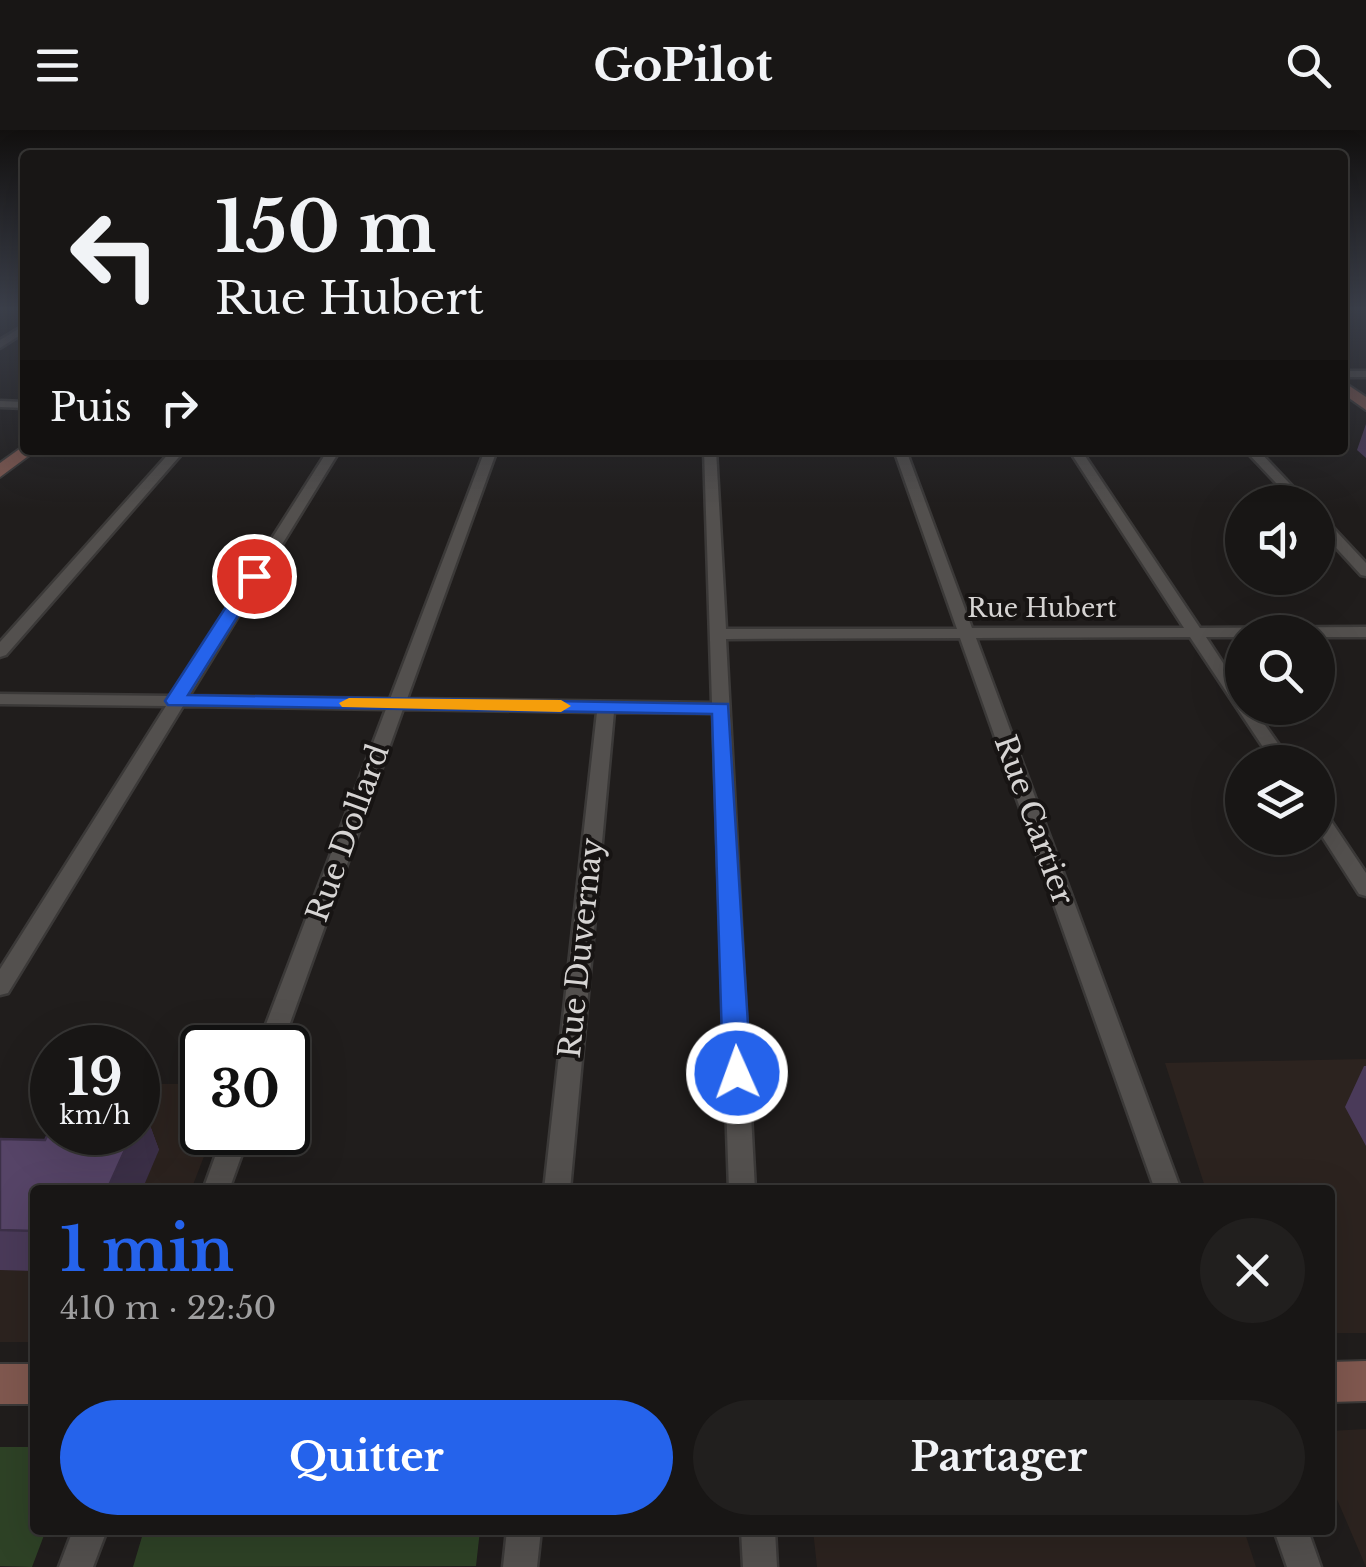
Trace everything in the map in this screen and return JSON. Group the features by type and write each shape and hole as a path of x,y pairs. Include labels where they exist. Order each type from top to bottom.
{"street":[{"path":"0,472 20,454"},
{"path":"0,652 175,455"},
{"path":"0,987 174,701 331,455"},
{"name":"Rue Dollard","path":"277,1025 489,455"},
{"path":"710,455 742,1185"},
{"name":"Rue Cartier","path":"902,455 1166,1185"},
{"path":"1078,455 1225,678"},
{"path":"1256,455 1285,485"},
{"path":"1335,538 1366,572"},
{"name":"Rue Hubert","path":"718,634 1366,632"},
{"path":"0,699 721,708"},
{"name":"Rue Duvernay","path":"558,1185 606,707"},
{"path":"1335,842 1366,889"},
{"path":"218,1185 229,1155"},
{"path":"1335,1382 1366,1382"},
{"path":"0,1384 30,1384"},
{"path":"76,1567 88,1535"},
{"path":"520,1567 523,1535"},
{"path":"758,1535 760,1567"},
{"path":"1292,1535 1304,1567"}],"shaded area":[{"path":"1366,1059 1366,1333 1335,1333 1335,1185 1204,1185 1165,1063"},
{"path":"160,1084 180,1084 180,1155 205,1155 193,1185 30,1185 30,1342 0,1342 0,1159 30,1153 160,1155"},
{"path":"856,1184 1130,1185 856,1185"},
{"path":"1366,1429 1366,1567 1335,1495 1335,1431"},
{"path":"814,1535 1246,1535 1256,1567 817,1567"}],"green space":[{"path":"0,1447 30,1447 30,1535 44,1535 32,1567 0,1566"},
{"path":"143,1535 479,1535 476,1566 133,1567"}],"building":[{"path":"0,1139 30,1140 30,1155 123,1155 109,1185 30,1185 30,1231 0,1230"}],"slow traffic":[{"path":"349,703 561,706"}],"route":[{"path":"254,576 174,701 721,708 737,1073"}]}
